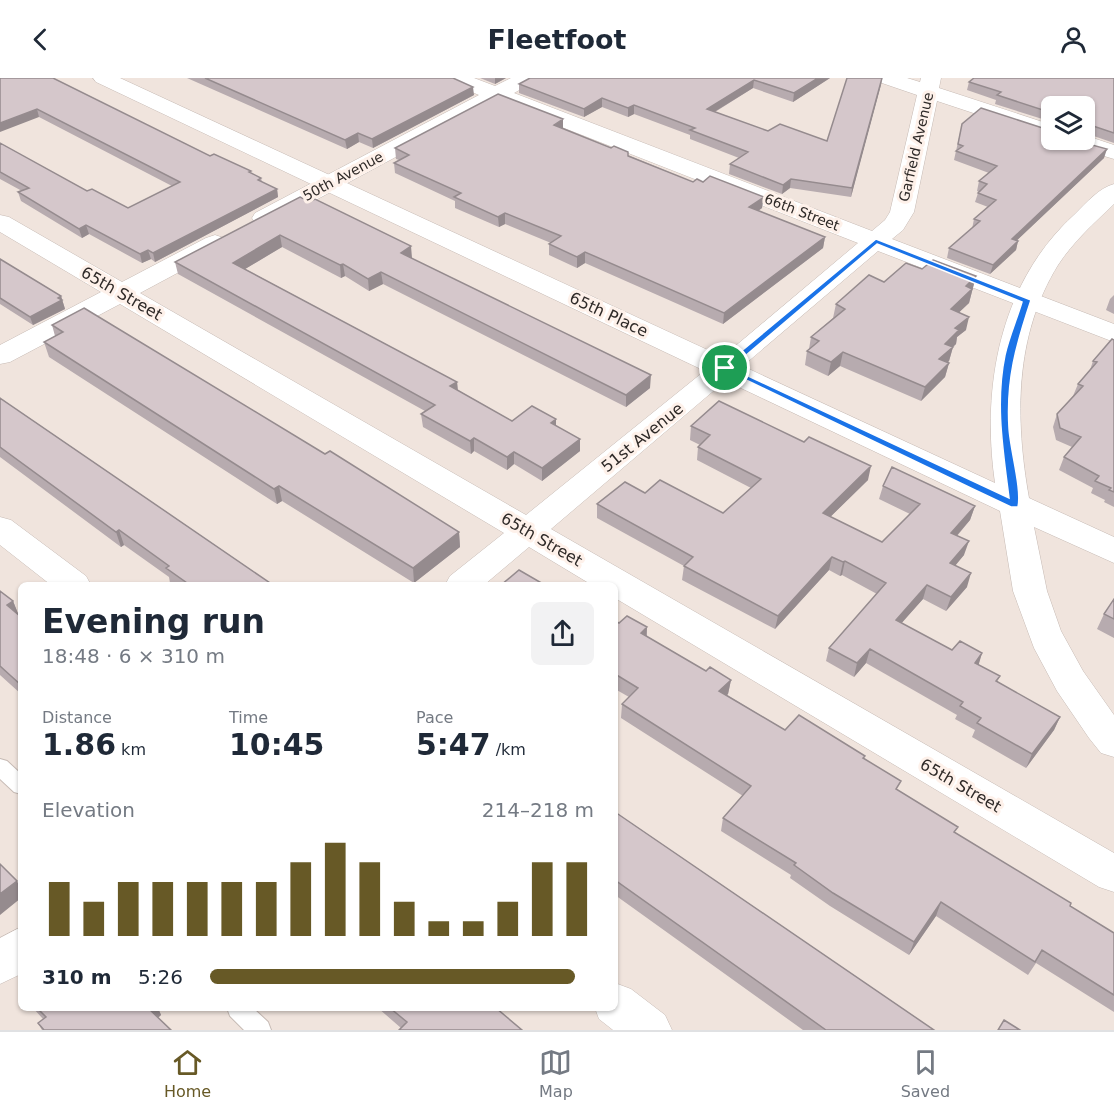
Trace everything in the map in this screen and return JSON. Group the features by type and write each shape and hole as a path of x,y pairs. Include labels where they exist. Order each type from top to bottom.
{"street":[{"name":"65th Place","path":"103,78 1114,551"},
{"name":"66th Street","path":"456,78 1114,334"},
{"name":"50th Avenue","path":"0,356 527,78"},
{"path":"886,78 930,85 1041,128"},
{"name":"Garfield Avenue","path":"876,242 894,225 902,212 930,85"},
{"path":"1095,146 1114,152"},
{"path":"1114,191 1070,231 1050,257 1027,300 1009,354 1004,390 1004,429 1014,504 1037,614 1064,670 1114,742"},
{"name":"65th Street","path":"0,222 615,582"},
{"name":"51st Avenue","path":"466,582 876,242"},
{"path":"0,528 70,582"},
{"name":"65th Street","path":"618,584 1114,874"},
{"path":"0,964 18,949"},
{"path":"618,1006 649,1030"}],"lane":[{"path":"0,766 18,783"},
{"path":"241,1011 260,1030"}],"building":[{"path":"0,78 53,78 210,156 214,154 251,171 249,172 261,178 258,180 277,189 153,253 148,250 140,254 86,225 79,229 18,192 29,188 0,172 0,143 87,191 92,189 128,208 180,182 37,109 0,123"},
{"path":"205,78 453,78 473,87 372,139 358,133 345,140"},
{"path":"530,78 818,78 794,93 754,80 707,109 768,131 780,124 827,141 847,78 882,78 852,188 791,179 783,185 730,164 748,152 690,130 695,128 634,105 628,108 602,98 584,109 519,84"},
{"path":"974,78 1114,78 1114,133 1095,127 1095,96 1041,96 1041,109 997,95 1001,92 969,82"},
{"path":"498,94 563,119 554,125 611,148 614,146 628,152 628,156 693,182 697,179 703,182 710,176 764,197 749,207 825,237 724,313 585,252 577,257 549,244 561,236 505,213 498,217 454,197 461,193 394,163 409,155 395,148"},
{"path":"981,108 1041,127 1041,150 1095,150 1095,146 1107,149 1012,239 1018,241 993,265 949,248 980,221 974,219 996,200 978,193 987,184 979,181 997,166 956,151 963,146 958,144 962,124"},
{"path":"300,197 310,202 315,199 411,246 401,253 651,375 626,395 381,272 368,279 343,264 340,265 280,235 233,263 457,382 450,386 512,421 532,406 556,419 551,423 580,439 542,468 514,452 507,457 474,438 470,441 421,414 435,405 175,262"},
{"path":"0,259 61,296 58,298 62,300 30,317 0,298"},
{"path":"933,260 976,276 966,286 972,289 951,309 969,317 955,328 959,330 945,344 953,347 939,359 949,363 925,387 843,352 831,362 807,351 819,341 811,337 845,309 836,304 869,275 884,282 906,263 922,269"},
{"path":"84,308 325,454 330,451 459,532 413,568 279,486 274,489 44,342 63,332 52,325"},
{"path":"1112,339 1114,340 1114,492 1109,490 1111,488 1095,481 1099,476 1064,457 1081,437 1060,428 1057,414 1083,386 1078,384 1097,362 1093,361"},
{"path":"0,398 269,582 186,582 166,568 169,566 119,530 116,532 0,447"},
{"path":"719,401 804,442 809,437 871,466 823,513 882,542 920,504 883,486 892,467 975,506 951,533 969,541 950,563 971,573 951,597 927,585 896,620 952,650 960,641 982,653 975,663 1000,676 996,681 1060,717 1032,754 977,723 981,718 960,706 963,702 870,649 857,663 829,648 886,583 845,561 832,557 778,616 684,566 693,557 597,504 625,482 645,493 660,480 723,513 761,479 698,447 710,435 691,426"},
{"path":"519,570 540,582 505,582"},
{"path":"0,591 13,601 7,605 18,614 18,682 0,666"},
{"path":"1114,599 1114,619 1104,614"},
{"path":"627,616 647,627 641,633 706,671 710,667 731,680 719,691 785,730 799,715 865,756 863,758 901,781 896,789 958,827 954,832 1071,903 1070,906 1114,933 1114,995 1042,950 1035,962 941,902 914,942 833,893 794,865 796,863 723,818 751,786 622,704 638,688 618,676 619,623"},
{"path":"618,814 934,1030 826,1030 618,882"},
{"path":"0,864 17,881 0,894"},
{"path":"40,1011 151,1011 171,1030 44,1030 38,1023 46,1017"},
{"path":"394,1011 500,1011 522,1030 399,1030 407,1022"},
{"path":"1004,1020 1020,1030 998,1030"}],"route":[{"path":"876,242 1027,300 1009,354 1004,390 1004,429 1014,504 978,488 725,368 876,242"}]}
